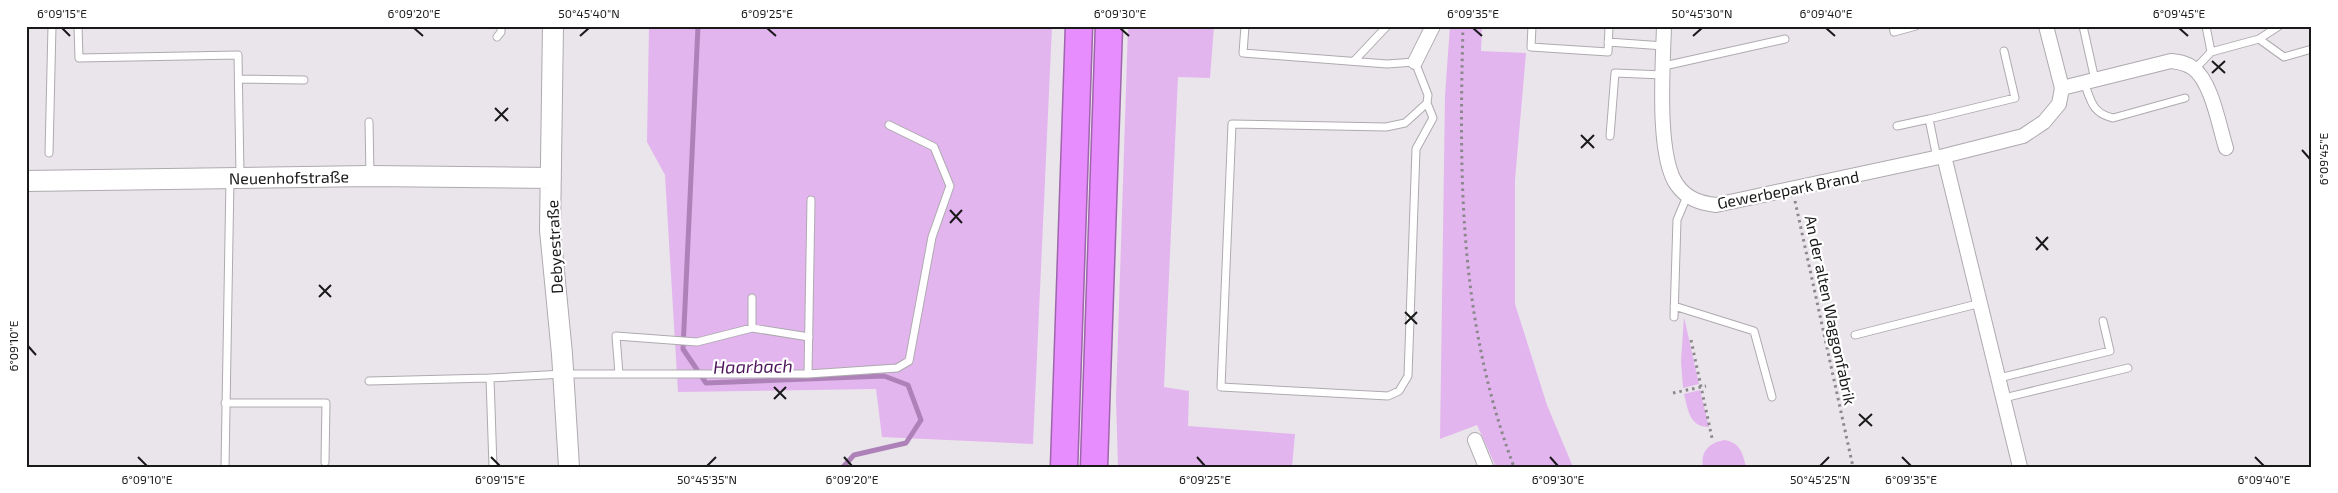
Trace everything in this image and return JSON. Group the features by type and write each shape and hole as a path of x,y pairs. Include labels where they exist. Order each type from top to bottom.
{"highway":[{"path":"1064,467 1079,26"},
{"path":"1094,467 1109,26"}],"street":[{"name":"Debyestraße","path":"553,26 550,230 564,374 569,467"},
{"path":"1415,62 1433,26"},
{"path":"1664,26 1665,143 1668,163 1677,186 1687,196"},
{"path":"2046,26 2062,88 2171,61 2184,62 2202,77 2210,94 2226,148"},
{"name":"Gewerbepark Brand","path":"1687,196 1699,203 1716,205 1941,157 2023,136 2044,122 2059,104 2062,88"},
{"path":"1941,157 1981,303 2020,467"},
{"name":"Neuenhofstraße","path":"26,181 370,176 551,178"},
{"path":"1475,440 1486,467"}],"lane":[{"path":"49,152 52,26"},
{"path":"78,26 79,58 238,55 239,79 225,403 225,467"},
{"path":"497,37 501,32 501,26"},
{"path":"1245,26 1243,53 1387,64 1415,62 1428,95 1427,103 1433,118 1416,149 1408,376 1399,391 1388,396 1221,387 1232,124 1386,127 1405,123 1427,103"},
{"path":"1354,61 1387,26"},
{"path":"1532,26 1531,47 1608,52 1609,26"},
{"path":"1893,26 1894,32 1916,26"},
{"path":"2083,26 2095,110 2102,115 2113,118 2185,98"},
{"path":"2206,26 2211,52"},
{"path":"2194,69 2211,52 2259,39 2279,26"},
{"path":"1610,136 1614,73 1664,70 1785,39"},
{"path":"2259,39 2284,57 2312,49"},
{"path":"1608,42 1664,46"},
{"path":"1897,126 2015,98 2004,51"},
{"path":"239,79 304,80"},
{"path":"1929,119 1941,157"},
{"path":"369,122 370,176"},
{"path":"369,381 564,374 808,374 897,368 909,360 932,237 950,186 934,147 889,125"},
{"path":"1674,316 1677,220 1687,196"},
{"path":"808,374 811,200"},
{"path":"752,298 752,328"},
{"path":"1855,334 1981,303"},
{"path":"1674,306 1754,331 1772,397"},
{"path":"1999,378 2110,350 2103,321"},
{"path":"619,374 616,336 697,342 752,328 809,337"},
{"path":"2004,398 2128,368"},
{"path":"490,378 493,467"},
{"path":"225,403 326,403 325,462"}],"path":[{"path":"1463,26 1460,134 1466,264 1480,350 1496,415 1514,467"},
{"name":"An der alten Waggonfabrik","path":"1792,188 1853,467"},
{"path":"1691,340 1712,438"},
{"path":"1674,393 1706,386"}],"shaded area":[{"path":"649,26 1052,26 1033,444 882,437 876,389 678,392 665,175 647,142"},
{"path":"1128,26 1214,26 1210,78 1178,77 1164,387 1189,391 1188,426 1295,434 1292,467 1118,467 1116,399"},
{"path":"1450,26 1482,26 1481,51 1526,53 1515,180 1515,304 1547,405 1573,467 1496,467 1477,425 1440,439 1445,95"},
{"path":"1684,317 1699,384 1683,388 1681,361"},
{"path":"1700,390 1709,427 1702,426 1693,421 1684,394"},
{"path":"1725,440 1730,441 1740,449 1746,467 1703,467 1703,456 1707,448"}],"waterway":[{"name":"Haarbach","path":"698,26 683,349 706,383 884,376 908,385 921,420 906,443 854,455 843,467"}]}
